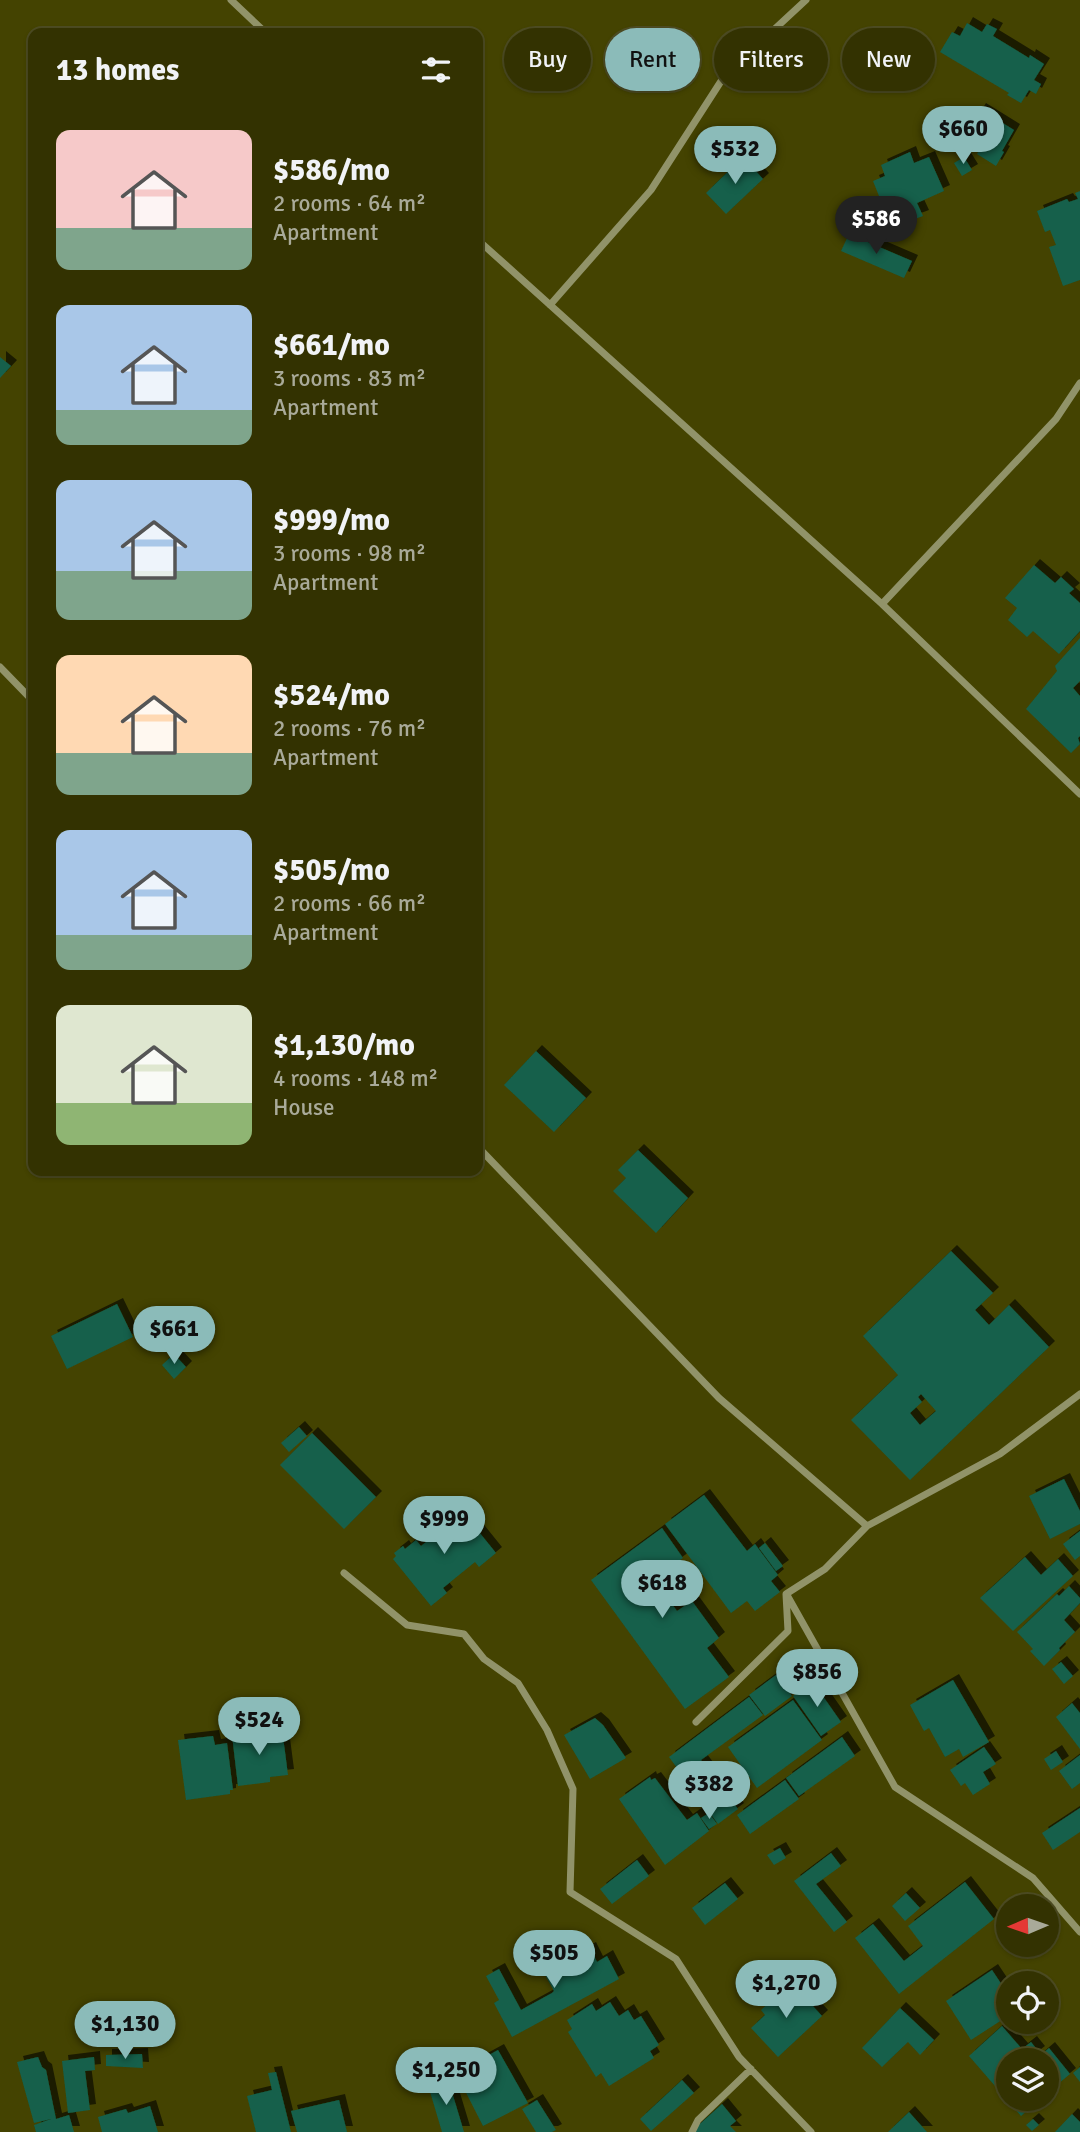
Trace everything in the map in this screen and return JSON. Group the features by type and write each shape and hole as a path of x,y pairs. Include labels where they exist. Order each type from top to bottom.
{"street":[{"path":"231,0 260,28"},
{"path":"550,305 651,190 725,75 806,0"},
{"path":"483,245 882,604 1080,794"},
{"path":"882,604 1056,419 1080,383"},
{"path":"0,667 28,696"},
{"path":"483,1152 719,1398 867,1527"},
{"path":"786,1594 825,1569 867,1527 1000,1454 1080,1394"},
{"path":"344,1573 407,1625 464,1634 484,1658 518,1683 547,1730 573,1789 570,1892 676,1959 739,2057 811,2132"},
{"path":"696,1722 788,1631 786,1594"},
{"path":"786,1594 895,1787 1033,1878 1080,1932"},
{"path":"692,2132 698,2120 751,2069"}],"building":[{"path":"967,23 982,32 987,24 997,29 993,36 1044,64 1034,80 1041,84 1036,94 1029,90 1021,103 940,52 952,32 960,36"},
{"path":"980,109 1014,130 996,166 977,154 984,142 966,131"},
{"path":"910,152 914,163 929,157 944,191 917,203 923,216 904,223 899,211 887,216 873,181 885,176 881,165"},
{"path":"743,157 763,179 726,214 706,193"},
{"path":"964,157 972,170 962,176 954,163"},
{"path":"1080,191 1080,280 1063,286 1049,247 1056,245 1050,230 1045,232 1037,211 1067,199 1069,202 1078,199 1075,193"},
{"path":"849,234 912,261 904,278 841,251"},
{"path":"0,357 11,366 0,378"},
{"path":"1034,565 1055,583 1061,577 1074,589 1069,593 1080,603 1080,631 1059,654 1033,631 1027,637 1008,620 1017,608 1005,598"},
{"path":"1080,638 1080,681 1073,688 1080,696 1080,744 1071,753 1026,709 1057,671 1055,666"},
{"path":"536,1051 586,1098 554,1132 504,1085"},
{"path":"638,1150 688,1198 656,1233 613,1191 626,1178 618,1170"},
{"path":"951,1251 993,1293 975,1310 989,1325 1009,1305 1049,1347 910,1480 851,1420 898,1375 863,1336","holes":["921,1394 936,1411 920,1425 910,1413 922,1402 918,1397"]},
{"path":"117,1304 133,1337 67,1369 51,1336"},
{"path":"174,1354 186,1367 174,1379 162,1365"},
{"path":"299,1427 307,1436 289,1452 281,1443"},
{"path":"312,1433 376,1497 344,1529 280,1465"},
{"path":"1064,1479 1080,1511 1080,1524 1050,1539 1029,1496"},
{"path":"704,1495 747,1551 755,1544 778,1575 771,1581 780,1592 755,1611 747,1601 731,1613 665,1524"},
{"path":"458,1506 496,1553 479,1567 475,1562 443,1588 447,1593 431,1606 393,1559 396,1556 394,1553 403,1546 405,1549 416,1540 421,1546 440,1531 435,1524"},
{"path":"662,1528 683,1558 654,1579 677,1611 692,1601 719,1638 707,1648 729,1677 685,1709 591,1580"},
{"path":"1080,1531 1080,1556 1075,1560 1063,1544"},
{"path":"765,1543 783,1566 776,1571 759,1548"},
{"path":"1025,1557 1041,1575 1058,1559 1073,1576 1013,1631 980,1598"},
{"path":"1069,1586 1080,1598 1080,1603 1064,1620 1075,1632 1044,1666 1017,1632"},
{"path":"1061,1662 1073,1676 1064,1684 1052,1669"},
{"path":"776,1675 792,1696 765,1716 749,1695"},
{"path":"953,1680 989,1742 963,1757 959,1749 945,1757 929,1728 924,1731 910,1705"},
{"path":"813,1682 841,1722 821,1736 793,1696"},
{"path":"749,1697 763,1715 701,1760 738,1809 718,1824 669,1757"},
{"path":"793,1700 822,1740 757,1788 728,1747"},
{"path":"1072,1703 1080,1713 1080,1749 1056,1717"},
{"path":"595,1718 626,1758 590,1779 564,1735"},
{"path":"282,1729 288,1775 270,1777 270,1782 238,1786 232,1735"},
{"path":"213,1736 215,1745 227,1743 233,1790 230,1790 230,1794 186,1800 178,1740"},
{"path":"842,1737 855,1756 799,1796 786,1778"},
{"path":"984,1747 996,1764 983,1772 990,1784 973,1795 965,1783 961,1786 950,1770"},
{"path":"1056,1751 1063,1762 1051,1770 1044,1759"},
{"path":"1080,1755 1080,1783 1072,1789 1059,1771"},
{"path":"650,1777 651,1780 655,1778 687,1820 697,1813 709,1831 665,1865 619,1799"},
{"path":"785,1780 799,1799 750,1834 737,1815"},
{"path":"1080,1808 1080,1832 1053,1850 1042,1833"},
{"path":"709,1813 717,1824 709,1829 701,1818"},
{"path":"780,1848 786,1858 774,1865 767,1855"},
{"path":"831,1853 841,1866 816,1884 847,1922 834,1932 794,1881"},
{"path":"637,1860 649,1876 612,1904 600,1889"},
{"path":"965,1882 994,1919 899,1994 855,1938 873,1924 904,1961 923,1946 908,1926"},
{"path":"725,1883 738,1899 705,1925 692,1908"},
{"path":"906,1893 920,1908 905,1921 892,1906"},
{"path":"590,1948 597,1962 607,1956 619,1979 512,2037 494,2003 499,2000 486,1976 499,1969 521,2010 554,1991 544,1973"},
{"path":"992,1970 996,1976 996,2024 971,2040 946,2001"},
{"path":"791,1982 822,2016 778,2057 751,2028 765,2015 761,2010"},
{"path":"610,2002 619,2016 628,2010 634,2020 641,2016 659,2045 650,2051 654,2058 609,2086 601,2073 596,2077 568,2032 572,2029 567,2020 592,2004 596,2011"},
{"path":"900,2008 934,2040 920,2055 908,2042 882,2067 862,2048"},
{"path":"996,2031 996,2034 1009,2034 1021,2048 996,2048 996,2087 969,2056"},
{"path":"1031,2042 1036,2048 1023,2048"},
{"path":"498,2050 528,2103 483,2126 456,2073"},
{"path":"142,2054 143,2068 106,2066 106,2055"},
{"path":"38,2057 46,2070 56,2119 69,2115 74,2132 36,2132 34,2125 51,2119 34,2123 17,2062"},
{"path":"94,2057 95,2070 85,2071 90,2110 68,2113 62,2061"},
{"path":"1059,2060 1070,2074 1059,2083"},
{"path":"1080,2067 1080,2082 1073,2073"},
{"path":"276,2072 291,2132 256,2132 247,2096 272,2090 268,2073"},
{"path":"448,2079 464,2132 442,2132 428,2085"},
{"path":"682,2080 694,2093 651,2131 640,2119"},
{"path":"339,2100 347,2132 297,2132 291,2111"},
{"path":"537,2100 556,2130 536,2132 522,2109"},
{"path":"722,2104 736,2121 730,2126 736,2132 691,2132"},
{"path":"150,2106 158,2132 102,2132 98,2117 126,2109 128,2113"},
{"path":"909,2112 927,2132 888,2132"},
{"path":"1072,2114 1080,2122 1080,2132 1055,2132"},
{"path":"1033,2119 1039,2125 1032,2131 1026,2125"}]}
